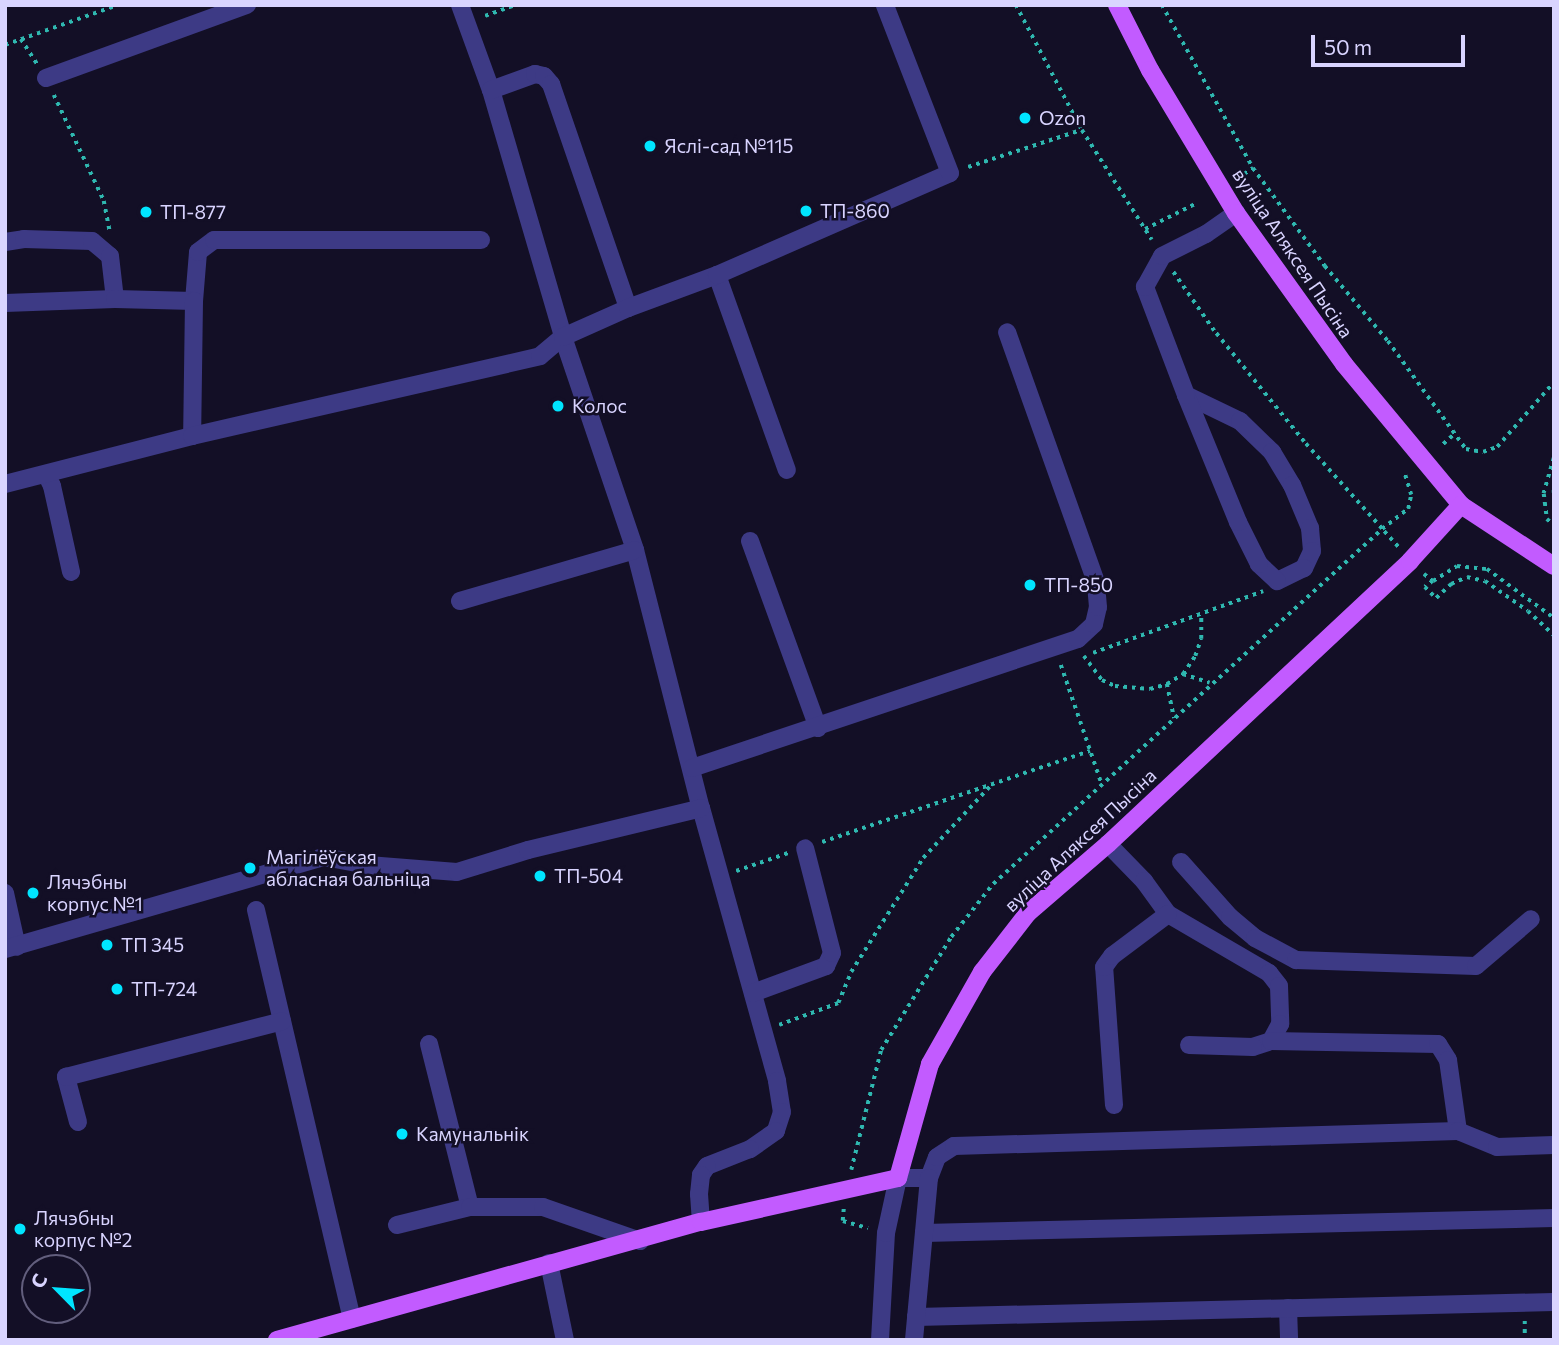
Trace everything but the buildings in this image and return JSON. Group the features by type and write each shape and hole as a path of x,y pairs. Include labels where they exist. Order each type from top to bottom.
{"main road":[{"name":"вуліца Аляксея Пысіна","path":"1117,5 1150,69 1236,213 1344,364 1461,505 1554,566"},
{"name":"вуліца Аляксея Пысіна","path":"898,1178 930,1064 982,972 1028,913 1108,844 1410,561 1461,505"},
{"path":"277,1340 701,1223 898,1178"}],"street":[{"path":"46,78 247,5"},
{"path":"5,484 192,436 540,356 563,337 628,308 717,275 950,173 885,5"},
{"path":"463,14 491,90 563,337 635,550 701,808 764,1031 782,1112 776,1131 750,1149 707,1166 701,1175 701,1223"},
{"path":"491,90 535,74 544,76 551,84 628,308"},
{"path":"1186,395 1240,421 1272,452 1292,485 1310,528 1312,551 1304,568 1277,581 1259,564 1238,522 1186,395 1145,288 1162,256 1206,233 1236,213"},
{"path":"5,242 73,238 92,241 104,248 110,256 115,299"},
{"path":"192,436 194,301 198,252 214,240 481,240"},
{"path":"717,275 787,470"},
{"path":"5,303 115,299 194,301"},
{"path":"692,768 1078,639 1094,624 1098,607 1096,582 1007,332"},
{"path":"46,474 52,486 71,572"},
{"path":"750,541 817,728"},
{"path":"460,601 635,550"},
{"path":"5,893 11,948 324,858 368,865 457,872 528,850 701,808"},
{"path":"1108,844 1144,881 1168,914 1269,973 1279,986 1280,1024 1271,1041"},
{"path":"753,993 826,966 832,953 805,848"},
{"path":"1181,862 1230,917 1255,938 1296,960 1476,966 1531,919"},
{"path":"256,910 352,1320"},
{"path":"1114,1105 1104,967 1112,956 1168,914"},
{"path":"78,1122 66,1077 282,1021"},
{"path":"1189,1045 1253,1047 1271,1041 1438,1044 1448,1060 1458,1130"},
{"path":"429,1044 470,1207"},
{"path":"914,1340 929,1178 937,1157 954,1146 1458,1130 1497,1147 1554,1145"},
{"path":"898,1178 929,1178"},
{"name":"вуліца Аляксея Пысіна","path":"880,1340 886,1233 898,1178"},
{"path":"397,1226 470,1207 556,1210 640,1241"},
{"path":"924,1233 1554,1218"},
{"path":"549,1263 565,1340"},
{"path":"916,1317 1554,1302"},
{"path":"1289,1308 1289,1340"}],"path":[{"path":"5,45 118,5"},
{"path":"463,14 516,5"},
{"path":"1016,5 1082,130 1162,256 1214,331 1304,442 1399,549"},
{"path":"1162,5 1253,168 1325,266 1388,341 1453,435 1466,449 1483,452 1497,447 1554,382"},
{"path":"21,39 46,78 104,201 111,232 104,248"},
{"path":"950,173 1082,130"},
{"path":"1244,174 1253,168"},
{"path":"1145,229 1197,203"},
{"path":"1443,444 1453,435"},
{"path":"1554,458 1544,494 1547,519 1554,525"},
{"path":"846,1191 881,1050 950,937 993,884 1101,782 1382,529 1408,509 1411,495 1405,475"},
{"path":"1554,618 1487,569 1457,566 1425,587 1436,598 1451,584 1467,577 1485,581 1528,611 1554,635"},
{"path":"1422,573 1433,581"},
{"path":"1061,664 1259,594 1277,581"},
{"path":"1084,656 1102,680 1115,686 1150,689 1167,684 1183,674 1195,656 1201,639 1200,615"},
{"path":"1055,647 1101,782"},
{"path":"1183,674 1210,683"},
{"path":"1167,684 1174,718"},
{"path":"720,877 1090,751"},
{"path":"764,1031 838,1003 851,972 923,858 993,784"}],"place":[{"name":"Ozon","path":"1025,118"},
{"name":"Яслі-сад №115","path":"650,146"},
{"name":"ТП-860","path":"806,211"},
{"name":"ТП-877","path":"146,212"},
{"name":"Колос","path":"558,406"},
{"name":"ТП-850","path":"1030,585"},
{"name":"Магілёўская абласная бальніца","path":"250,868"},
{"name":"ТП-504","path":"540,876"},
{"name":"Лячэбны корпус №1","path":"33,893"},
{"name":"ТП 345","path":"107,945"},
{"name":"ТП-724","path":"117,989"},
{"name":"Камунальнік","path":"402,1134"},
{"name":"Лячэбны корпус №2","path":"20,1229"}]}
